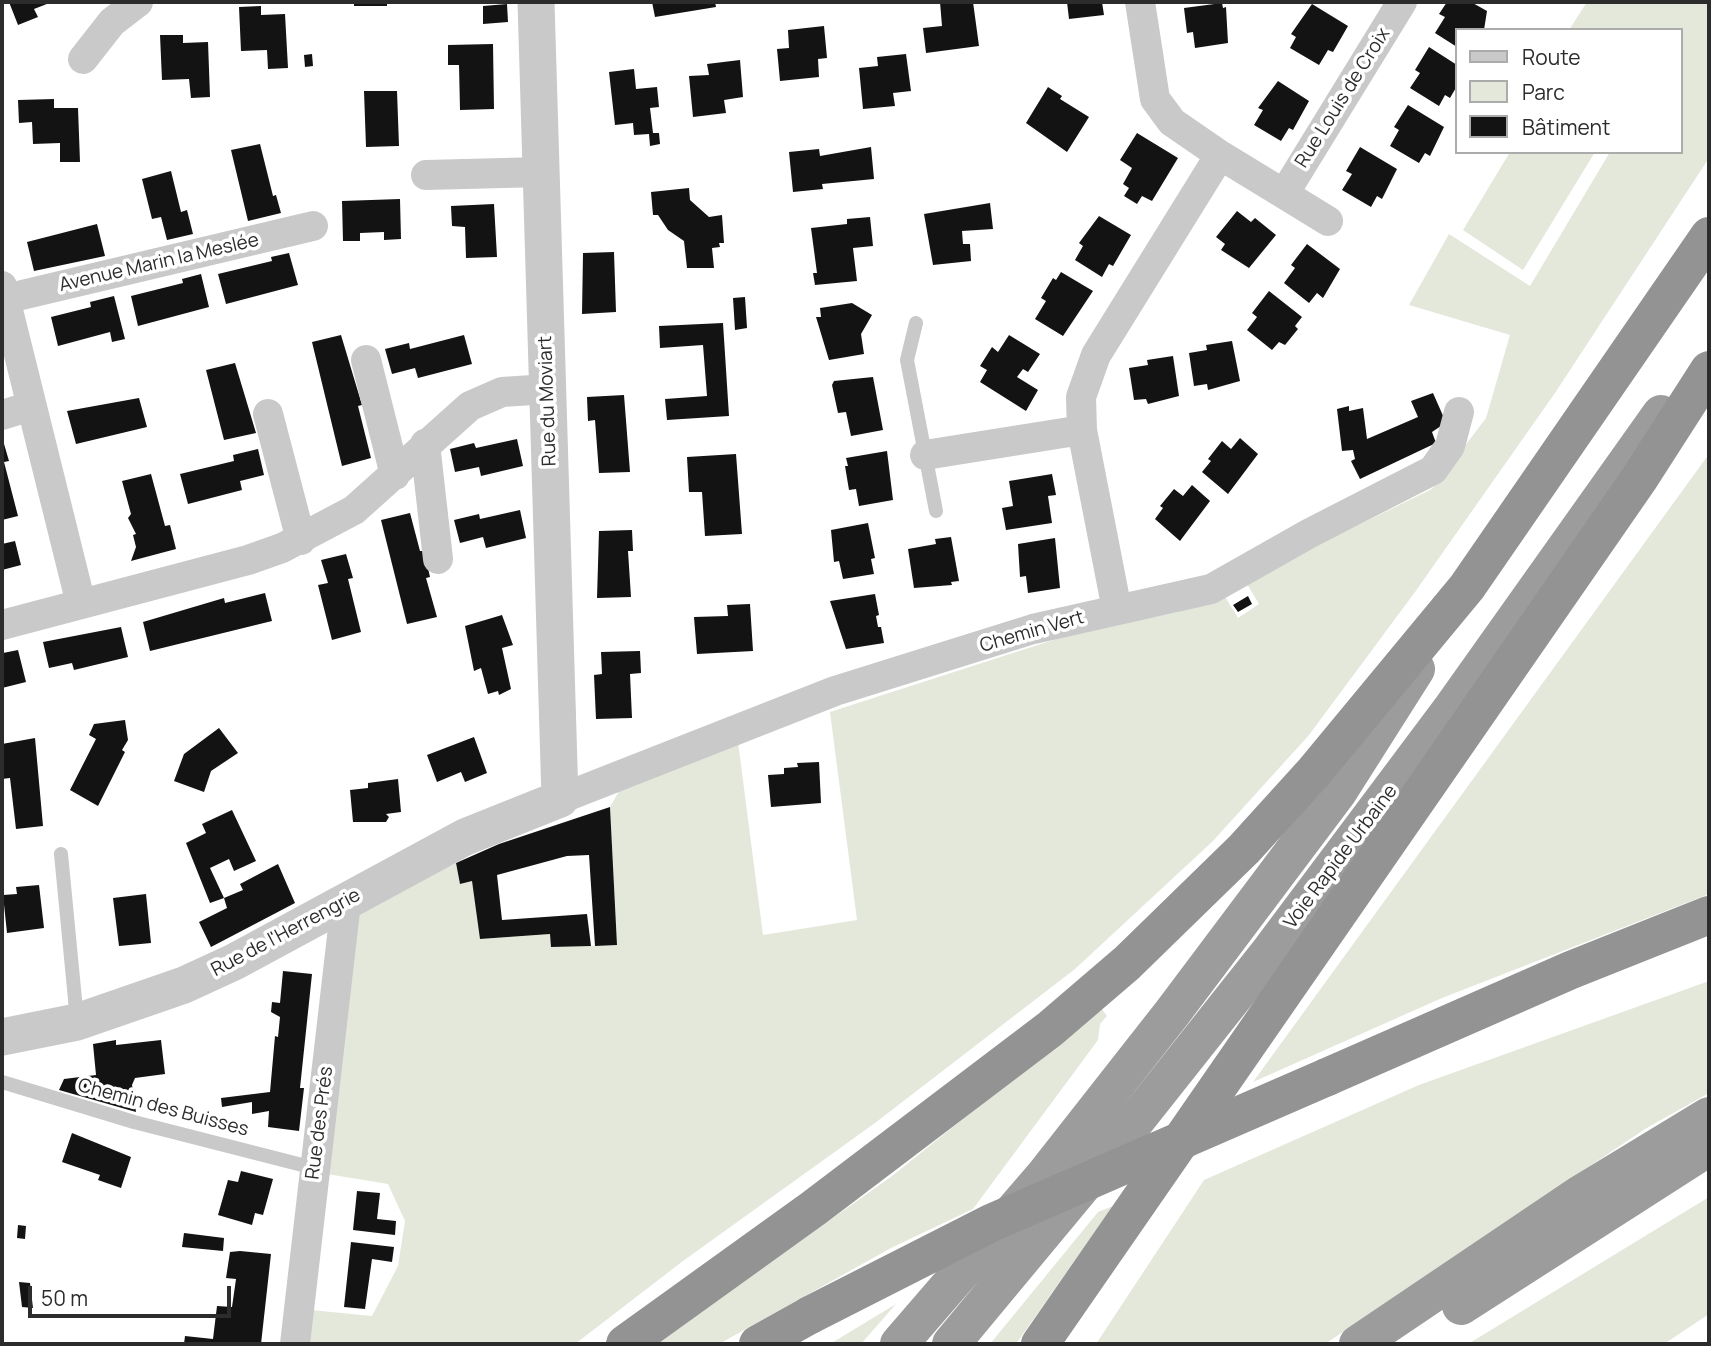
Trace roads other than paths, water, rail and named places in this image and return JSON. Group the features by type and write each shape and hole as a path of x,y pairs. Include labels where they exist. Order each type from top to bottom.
{"highway":[{"path":"899,1344 1044,1176 1227,941 1338,792 1467,587 1709,236"},
{"name":"Voie Rapide Urbaine","path":"951,1344 1122,1138 1271,950 1436,730 1594,507 1709,352"},
{"path":"1040,1344 1639,480 1709,370"},
{"path":"625,1344 903,1142 1050,1029 1127,963 1283,807 1467,587"},
{"path":"1320,1088 1571,970 1709,915"},
{"path":"758,1344 805,1329 991,1223 1709,931"},
{"path":"1358,1344 1578,1195 1709,1116"},
{"path":"1405,1344 1549,1247 1709,1147"}],"street":[{"path":"83,59 112,22 138,2"},
{"name":"Rue du Moviart","path":"536,2 560,800"},
{"path":"1140,2 1155,99 1172,122 1328,222"},
{"name":"Rue Louis de Croix","path":"1284,194 1402,2"},
{"path":"1117,610 1082,430 1081,397 1096,355 1220,155"},
{"path":"426,175 542,172"},
{"name":"Avenue Marin la Meslée","path":"81,604 3,293 313,226"},
{"path":"366,360 395,475"},
{"path":"2,625 248,561 301,540 354,510 456,416 489,397 522,389 548,389"},
{"path":"2,415 31,406"},
{"name":"Chemin Vert","path":"560,800 823,695 1033,629 1211,589 1310,533 1426,475 1447,455 1459,412"},
{"path":"268,414 301,540"},
{"path":"925,455 1082,430"},
{"path":"425,444 438,559"},
{"name":"Rue de l'Herrengrie","path":"2,1037 77,1022 161,995 210,974 477,831 560,800"},
{"name":"Rue des Prés","path":"295,1344 346,902"}],"lane":[{"path":"916,323 907,360 936,511"},
{"path":"61,854 77,1022"},
{"name":"Chemin des Buisses","path":"2,1082 134,1122 314,1168"}]}
